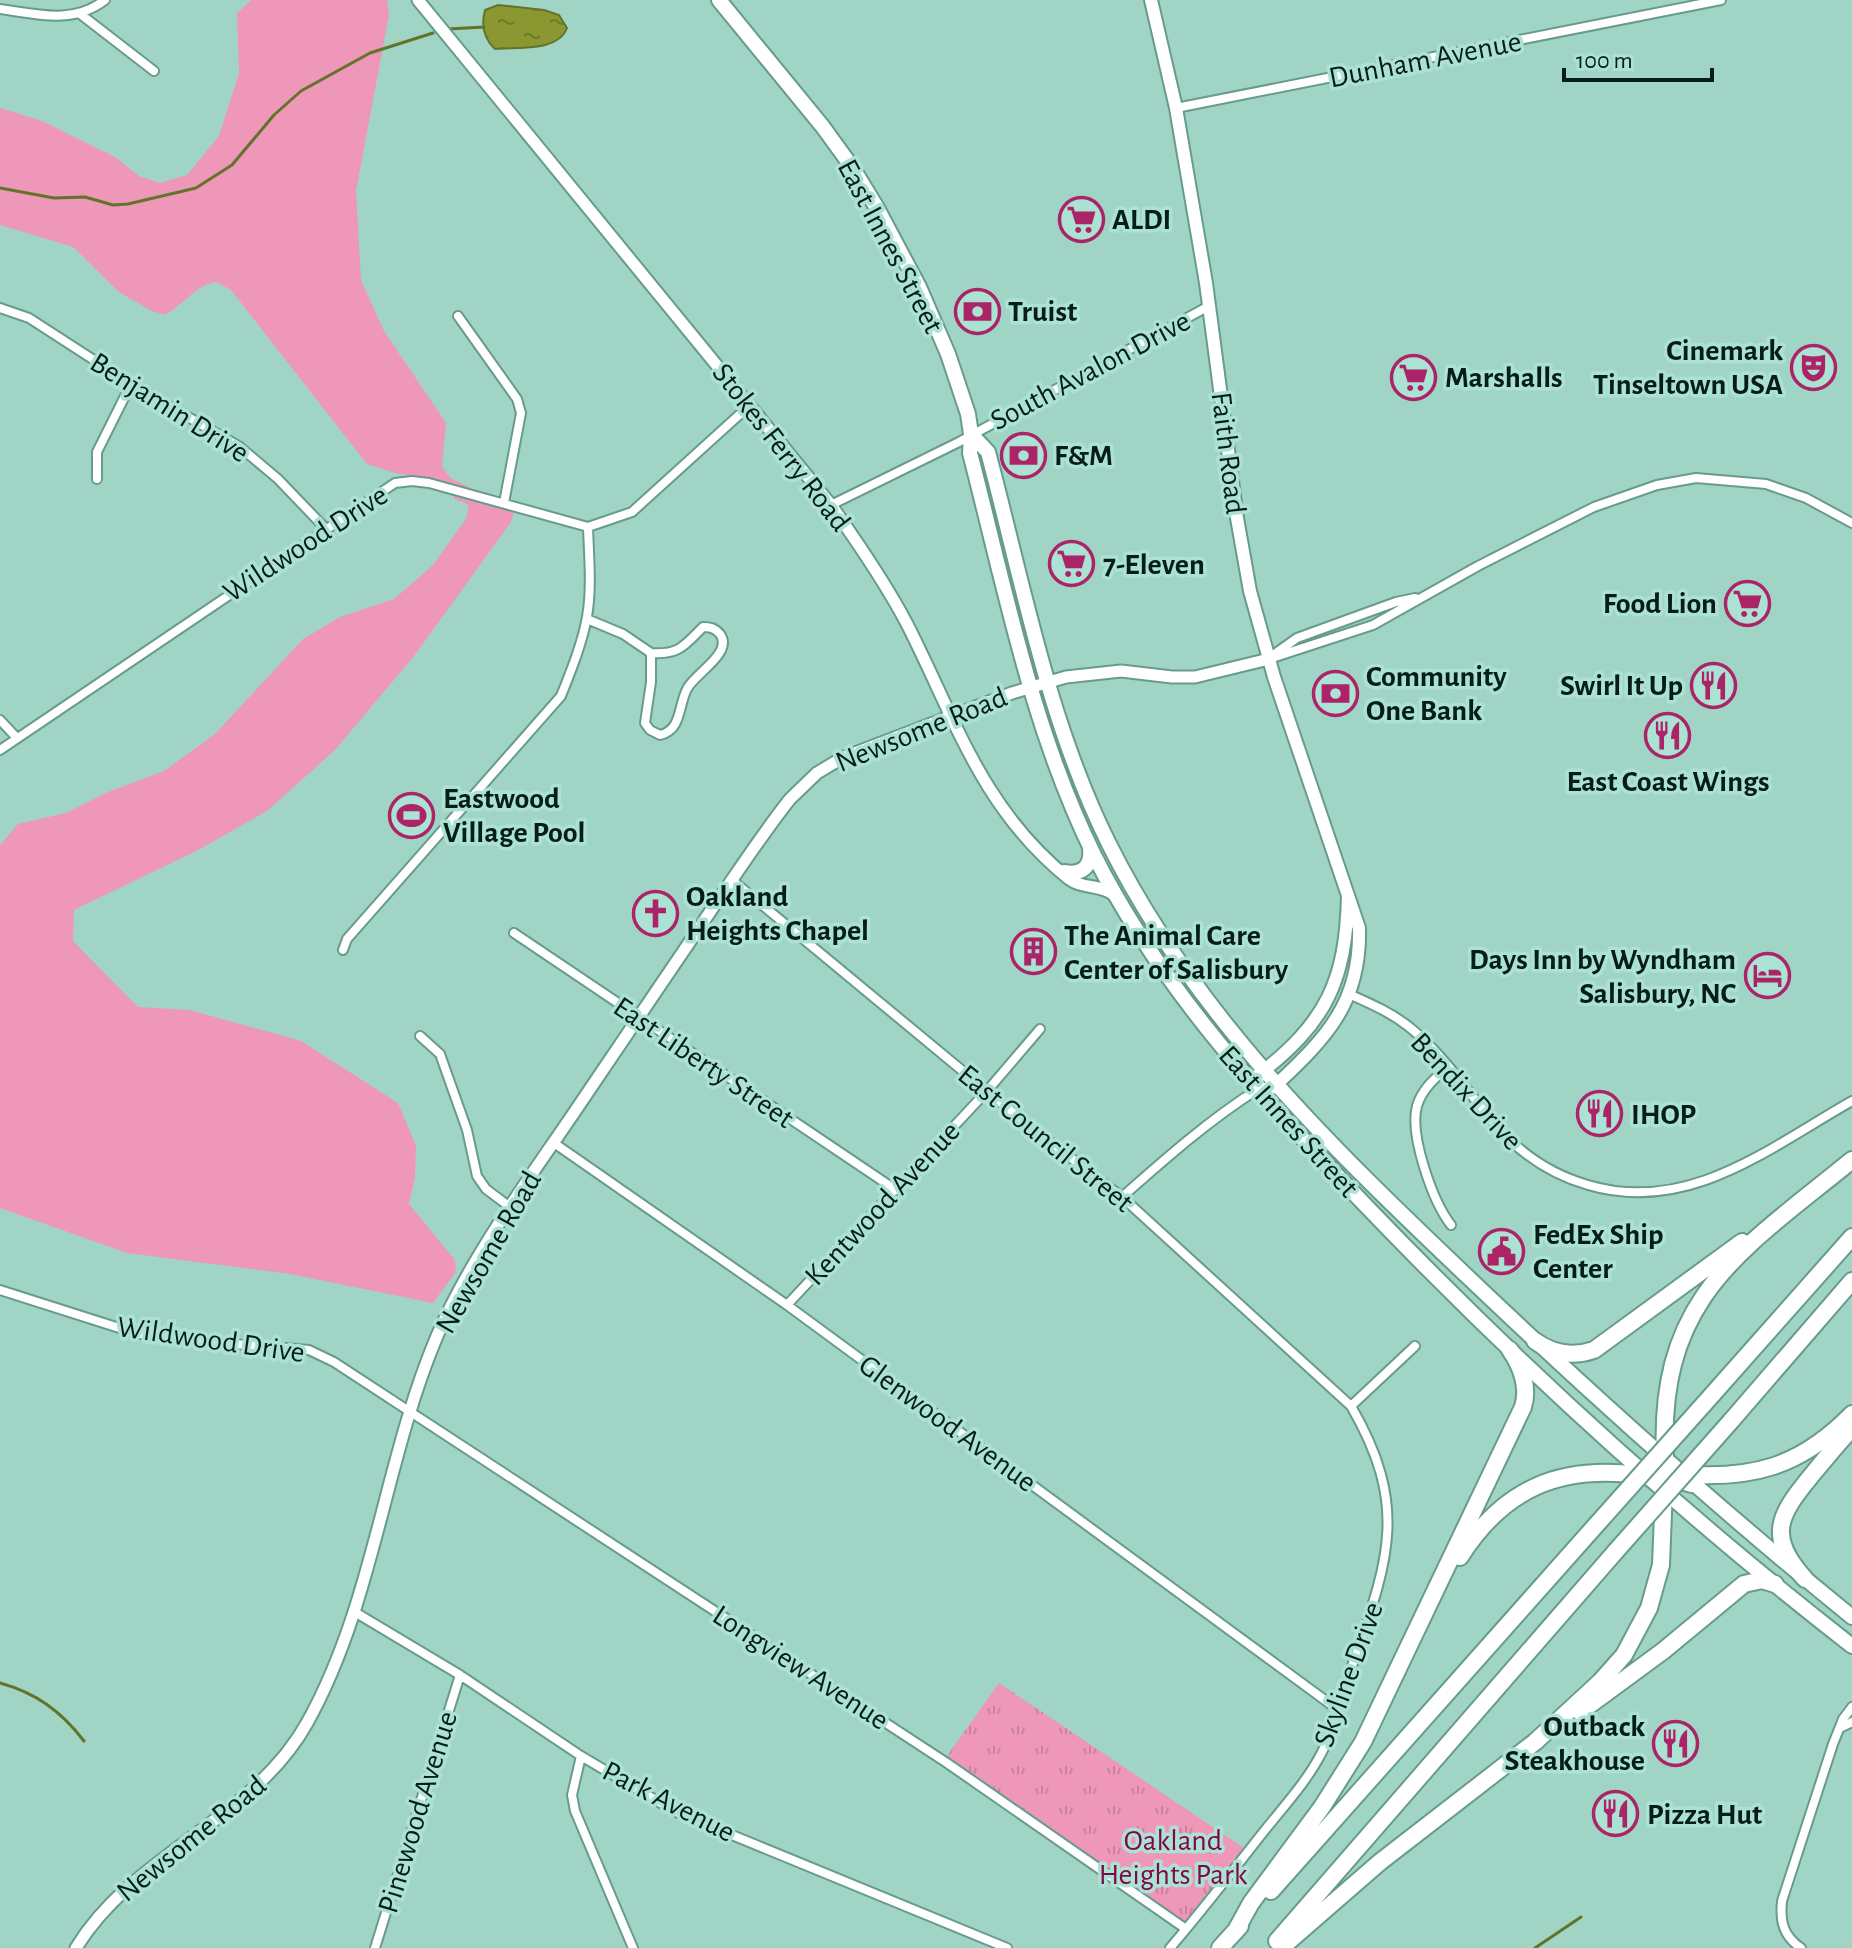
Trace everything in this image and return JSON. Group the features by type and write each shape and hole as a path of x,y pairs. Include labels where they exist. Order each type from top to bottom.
{"highway":[{"path":"1506,1764 1600,1682 1633,1640 1649,1608 1659,1573 1663,1539 1665,1410 1669,1375 1683,1333 1699,1301 1740,1254 1852,1160"},
{"path":"1535,1341 1561,1353 1579,1354 1594,1350 1837,1173"},
{"path":"1220,1948 1852,1237"},
{"path":"1270,1948 1852,1281"},
{"path":"1235,1932 1251,1903 1352,1761 1524,1406 1524,1382 1510,1350"},
{"path":"1403,1660 1468,1544 1504,1505 1535,1487 1578,1474 1739,1475 1774,1467 1814,1447 1852,1414"},
{"path":"1805,1579 1783,1543 1783,1514 1799,1490 1852,1428"},
{"path":"1281,1948 1373,1868 1506,1764 1647,1664 1744,1584 1762,1580 1775,1584"}],"main road":[{"name":"East Innes Street","path":"719,0 823,127 877,208 919,287 948,354 965,404 971,434 970,453 1031,686 1059,774 1087,840 1118,898 1180,995 1235,1065 1402,1243 1510,1350 1665,1476 1852,1617"},
{"name":"Faith Road","path":"1151,0 1176,108 1209,306 1241,545 1254,606 1360,933 1349,994 1326,1035 1277,1084"},
{"name":"East Innes Street","path":"971,434 988,452 1049,682 1083,786 1126,875 1183,967 1226,1025 1277,1084 1380,1191 1535,1341 1775,1584 1852,1646"},
{"path":"1064,872 1076,873 1087,867 1090,855 1087,840"},
{"name":"Faith Road","path":"1258,1089 1257,1076 1309,1026 1334,988 1345,951 1348,895"},
{"path":"1258,1089 1270,1089 1277,1084"}],"street":[{"path":"0,9 71,16 96,7 105,0"},
{"name":"Stokes Ferry Road","path":"418,0 831,505 868,558 902,616 978,773 1004,814 1030,843 1074,882 1104,888 1118,898"},
{"name":"Dunham Avenue","path":"1176,108 1721,0"},
{"path":"79,13 154,71"},
{"name":"South Avalon Drive","path":"831,505 1209,306"},
{"name":"Benjamin Drive","path":"0,308 29,318 131,384 240,447 278,479 325,528"},
{"path":"458,316 517,399 521,413 504,503"},
{"path":"97,479 97,452 131,384"},
{"path":"344,948 347,939 561,696 587,619 588,527 632,512 750,405"},
{"path":"1269,659 1297,638 1396,602 1424,597 1594,507 1636,491 1690,479 1766,484 1806,498 1852,523"},
{"name":"Wildwood Drive","path":"0,750 395,483 429,483 588,527"},
{"path":"587,619 623,634 651,653 679,651 703,627 712,627 719,633 723,641 722,650 687,688 675,725 669,733 660,735 645,723 651,682 651,653"},
{"name":"Newsome Road","path":"76,1948 110,1904 255,1788 286,1755 319,1699 353,1611 426,1365 449,1309 510,1207 782,808 817,773 851,755 1031,686 1090,673 1121,671 1195,677 1269,659"},
{"path":"0,720 17,738"},
{"name":"East Council Street","path":"732,880 987,1091 1122,1197 1351,1406"},
{"name":"East Liberty Street","path":"514,933 896,1190"},
{"name":"Bendix Drive","path":"1349,994 1405,1024 1448,1067 1505,1135 1534,1161 1568,1179 1599,1189 1631,1194 1667,1192 1713,1179 1852,1101"},
{"name":"Kentwood Avenue","path":"787,1305 987,1091 1040,1029"},
{"path":"420,1036 440,1054 467,1130 477,1176 486,1189 510,1207"},
{"path":"1448,1067 1423,1093 1417,1105 1415,1122 1436,1202 1451,1225"},
{"path":"1122,1197 1171,1154 1258,1089"},
{"name":"Glenwood Avenue","path":"554,1143 787,1305 1337,1709"},
{"name":"Wildwood Drive","path":"0,1290 135,1333 309,1350 334,1362 412,1412"},
{"path":"1351,1406 1415,1346"},
{"name":"Skyline Drive","path":"1170,1948 1302,1784 1323,1751 1381,1583 1387,1547 1387,1503 1380,1467 1367,1434 1351,1406"},
{"name":"Longview Avenue","path":"412,1412 947,1763 1186,1929"},
{"name":"Park Avenue","path":"353,1611 460,1675 581,1756 676,1812 1007,1948"},
{"name":"Pinewood Avenue","path":"375,1948 460,1675"},
{"path":"1801,1948 1787,1935 1782,1925 1782,1901 1826,1763 1852,1707"},
{"path":"1840,1728 1852,1722"},
{"path":"581,1756 572,1795 575,1811 633,1948"}],"green space":[{"path":"251,0 387,0 389,15 356,191 361,280 384,331 446,423 442,466 450,478 492,494 490,506 514,512 511,522 414,656 335,750 267,811 198,850 74,910 73,941 138,1007 190,1010 301,1041 398,1103 416,1146 415,1177 409,1204 455,1260 456,1272 433,1303 290,1274 127,1253 0,1208 0,845 18,824 66,813 108,792 164,771 215,734 303,639 340,617 394,599 433,565 466,519 469,505 455,499 445,481 395,473 367,464 231,290 216,282 209,284 165,315 119,292 73,247 0,225 0,108 42,121 115,157 139,176 160,183 187,175 219,136 239,73 237,13"},
{"name":"Oakland Heights Park","path":"999,1683 1244,1848 1184,1922 947,1756"}],"water":[{"path":"498,5 544,10 559,15 567,28 562,36 546,45 495,49 486,36 483,21 485,10"}],"waterway":[{"path":"448,29 484,27"},
{"path":"0,188 54,198 85,197 113,205 196,188 232,165 274,115 301,91 370,53 433,33"},
{"path":"0,1683 47,1704 84,1741"},
{"path":"1535,1948 1581,1917"}],"place":[{"name":"ALDI","path":"1081,219"},
{"name":"Truist","path":"977,311"},
{"name":"Cinemark Tinseltown USA","path":"1814,367"},
{"name":"Marshalls","path":"1414,377"},
{"name":"F&M","path":"1023,455"},
{"name":"7-Eleven","path":"1072,564"},
{"name":"Food Lion","path":"1748,603"},
{"name":"Swirl It Up","path":"1714,685"},
{"name":"Community One Bank","path":"1335,693"},
{"name":"East Coast Wings","path":"1668,735"},
{"name":"Eastwood Village Pool","path":"412,815"},
{"name":"Oakland Heights Chapel","path":"655,913"},
{"name":"The Animal Care Center of Salisbury","path":"1033,952"},
{"name":"Days Inn by Wyndham Salisbury, NC","path":"1767,976"},
{"name":"IHOP","path":"1600,1114"},
{"name":"FedEx Ship Center","path":"1502,1251"},
{"name":"Outback Steakhouse","path":"1676,1743"},
{"name":"Pizza Hut","path":"1616,1814"}]}
